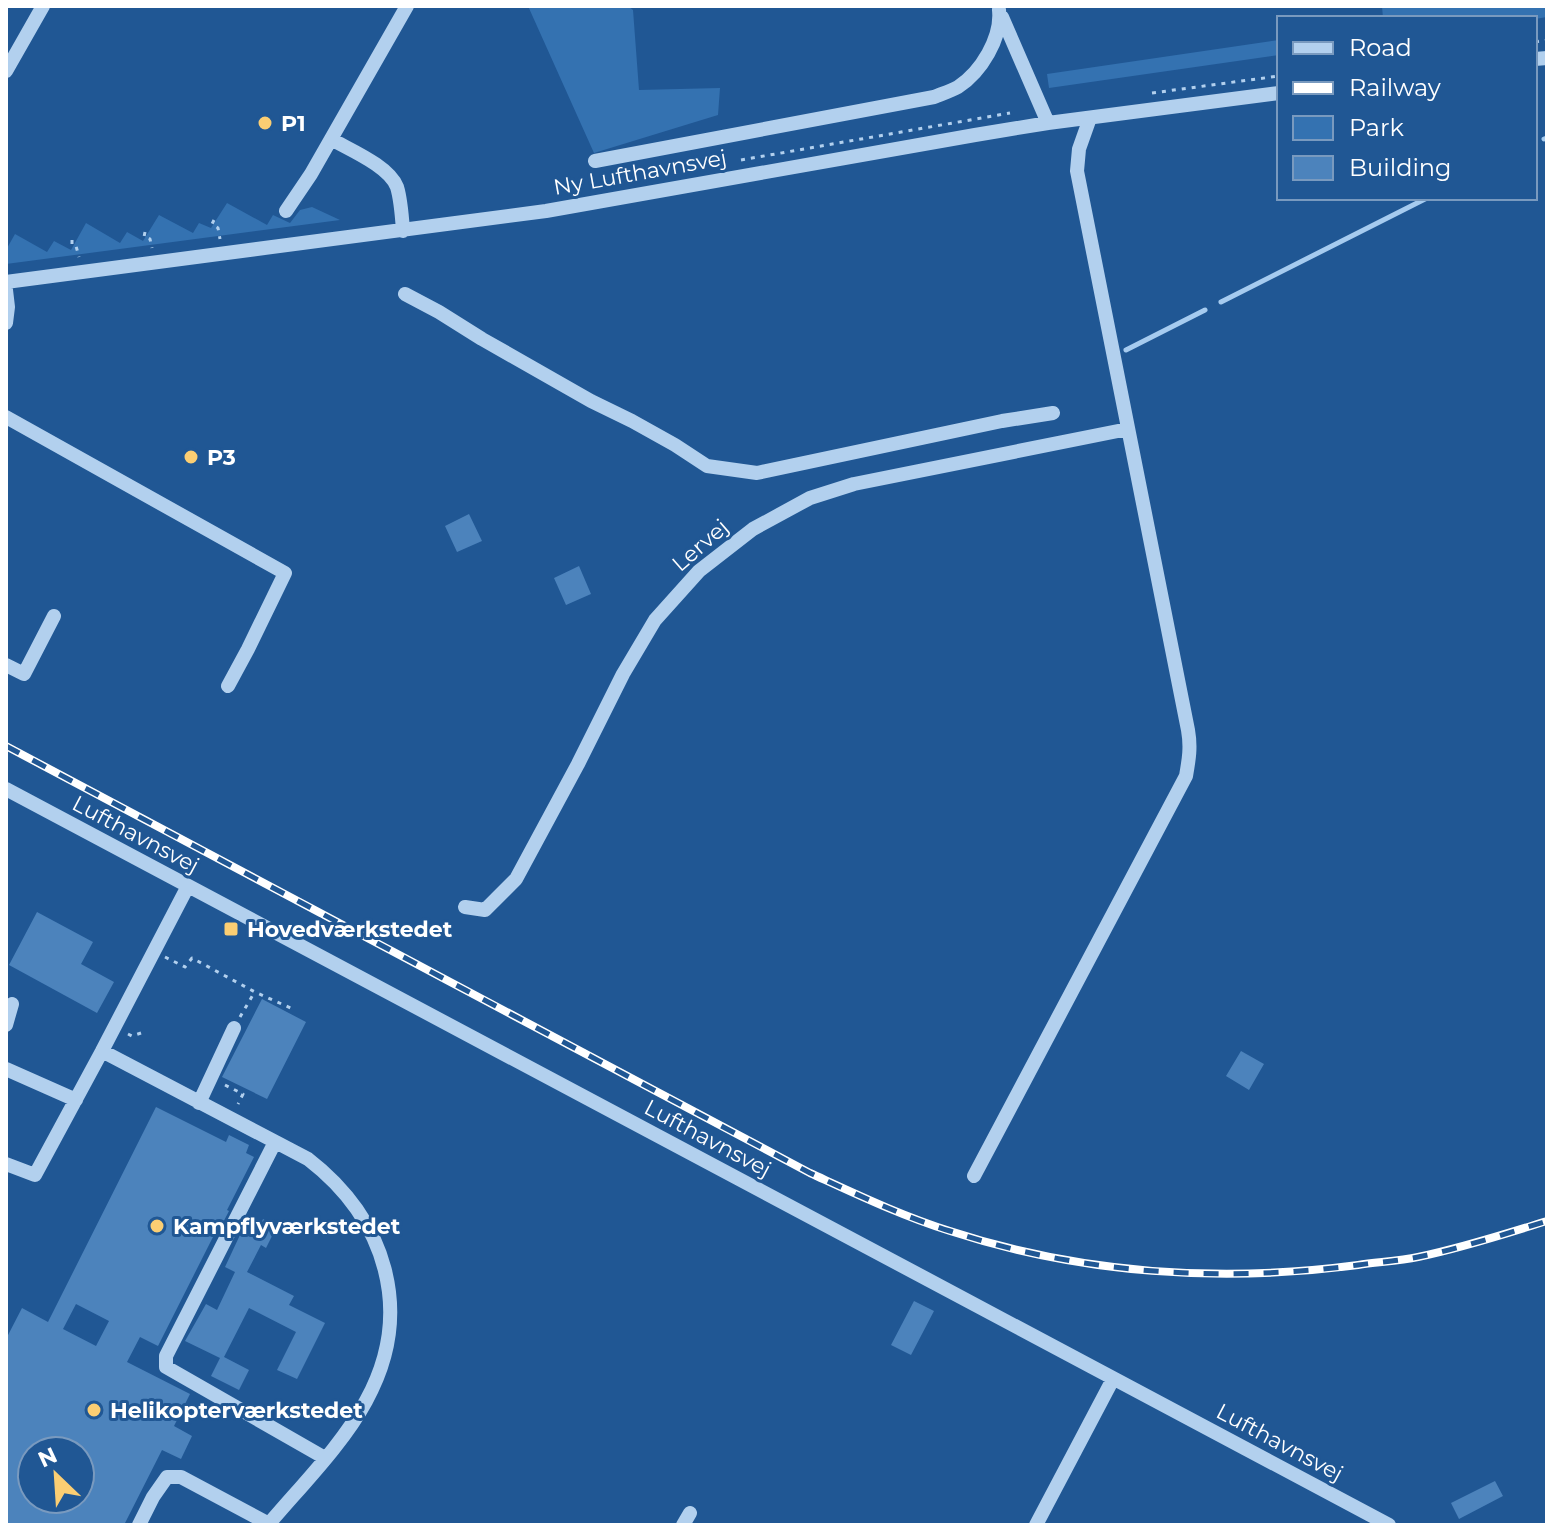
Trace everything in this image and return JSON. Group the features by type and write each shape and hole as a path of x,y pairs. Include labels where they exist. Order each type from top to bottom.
{"street":[{"path":"6,71 43,6"},
{"path":"286,211 311,174 407,6"},
{"path":"998,8 1048,123"},
{"path":"595,161 934,97 956,88 973,75 998,31 998,8"},
{"name":"Ny Lufthavnsvej","path":"6,282 546,211 1048,123 1277,93"},
{"path":"974,1176 1186,776 1190,757 1188,730 1077,171 1079,149 1090,118"},
{"path":"331,139 392,177 398,189 403,231"},
{"path":"6,290 6,323"},
{"path":"405,294 591,401 675,445 707,466 757,473 1053,413"},
{"path":"6,417 285,573 228,686"},
{"name":"Lervej","path":"465,907 485,910 516,879 623,674 655,620 699,571 753,529 810,498 854,484 1128,429"},
{"path":"6,665 24,674 54,616"},
{"name":"Lufthavnsvej","path":"6,789 1389,1525"},
{"path":"6,1164 35,1175 188,886"},
{"path":"6,1025 12,1004"},
{"path":"199,1103 234,1028"},
{"path":"102,1051 308,1159 327,1174 366,1223 390,1288 391,1310 386,1346 377,1378 366,1401 351,1427 269,1525 181,1477 167,1477 139,1525"},
{"path":"6,1069 76,1100"},
{"path":"275,1142 166,1356 166,1367 325,1458"},
{"path":"1036,1525 1113,1379"}],"path":[{"path":"1152,93 1277,76"},
{"path":"734,161 1011,112"},
{"path":"214,220 212,224 218,228 224,255"},
{"path":"72,240 79,257 80,273"},
{"path":"153,952 185,967 192,958 295,1010"},
{"path":"234,1028 255,992"}],"green space":[{"path":"528,6 628,6 633,10 639,90 720,88 718,115 594,153"},
{"path":"1382,6 1547,6 1547,17 1537,19 1537,16 1383,16"},
{"path":"1277,40 1277,55 1049,88 1047,74"},
{"path":"227,203 267,225 273,215 290,223 300,210 312,207 340,220 6,264 6,250 15,234 47,252 54,241 71,250 86,223 120,243 127,232 143,241 159,215 193,233 199,223 211,228"}],"building":[{"path":"469,514 482,541 457,552 445,526"},
{"path":"579,566 591,594 566,605 554,578"},
{"path":"37,912 93,942 81,964 114,982 97,1013 9,965"},
{"path":"262,999 306,1022 267,1099 222,1077"},
{"path":"1241,1051 1264,1064 1249,1090 1226,1076"},
{"path":"156,1107 226,1142 229,1135 249,1145 246,1153 254,1157 158,1346 140,1337 127,1362 190,1394 174,1426 192,1436 181,1459 162,1450 124,1525 6,1525 6,1339 22,1308 48,1322","holes":["76,1304 109,1321 96,1346 63,1329"]},
{"path":"263,1219 277,1226 266,1248 261,1245 247,1272 294,1296 289,1305 325,1323 297,1379 277,1370 296,1332 249,1308 224,1357 249,1370 239,1390 211,1376 220,1358 185,1341 206,1304 217,1310 235,1272 225,1267 247,1220 260,1227"},
{"path":"914,1301 934,1311 911,1355 891,1345"},
{"path":"1495,1481 1503,1496 1459,1519 1451,1503"}],"waterway":[{"path":"1221,302 1423,200"},
{"path":"1126,350 1205,310"}],"railway":[{"path":"6,746 810,1173 897,1212 950,1231 1000,1246 1101,1265 1152,1271 1255,1273 1411,1258 1547,1221"}],"place":[{"name":"P1","path":"265,123"},
{"name":"P3","path":"191,457"},
{"name":"Hovedværkstedet","path":"231,929"},
{"name":"Kampflyværkstedet","path":"157,1226"},
{"name":"Helikopterværkstedet","path":"94,1410"}]}
